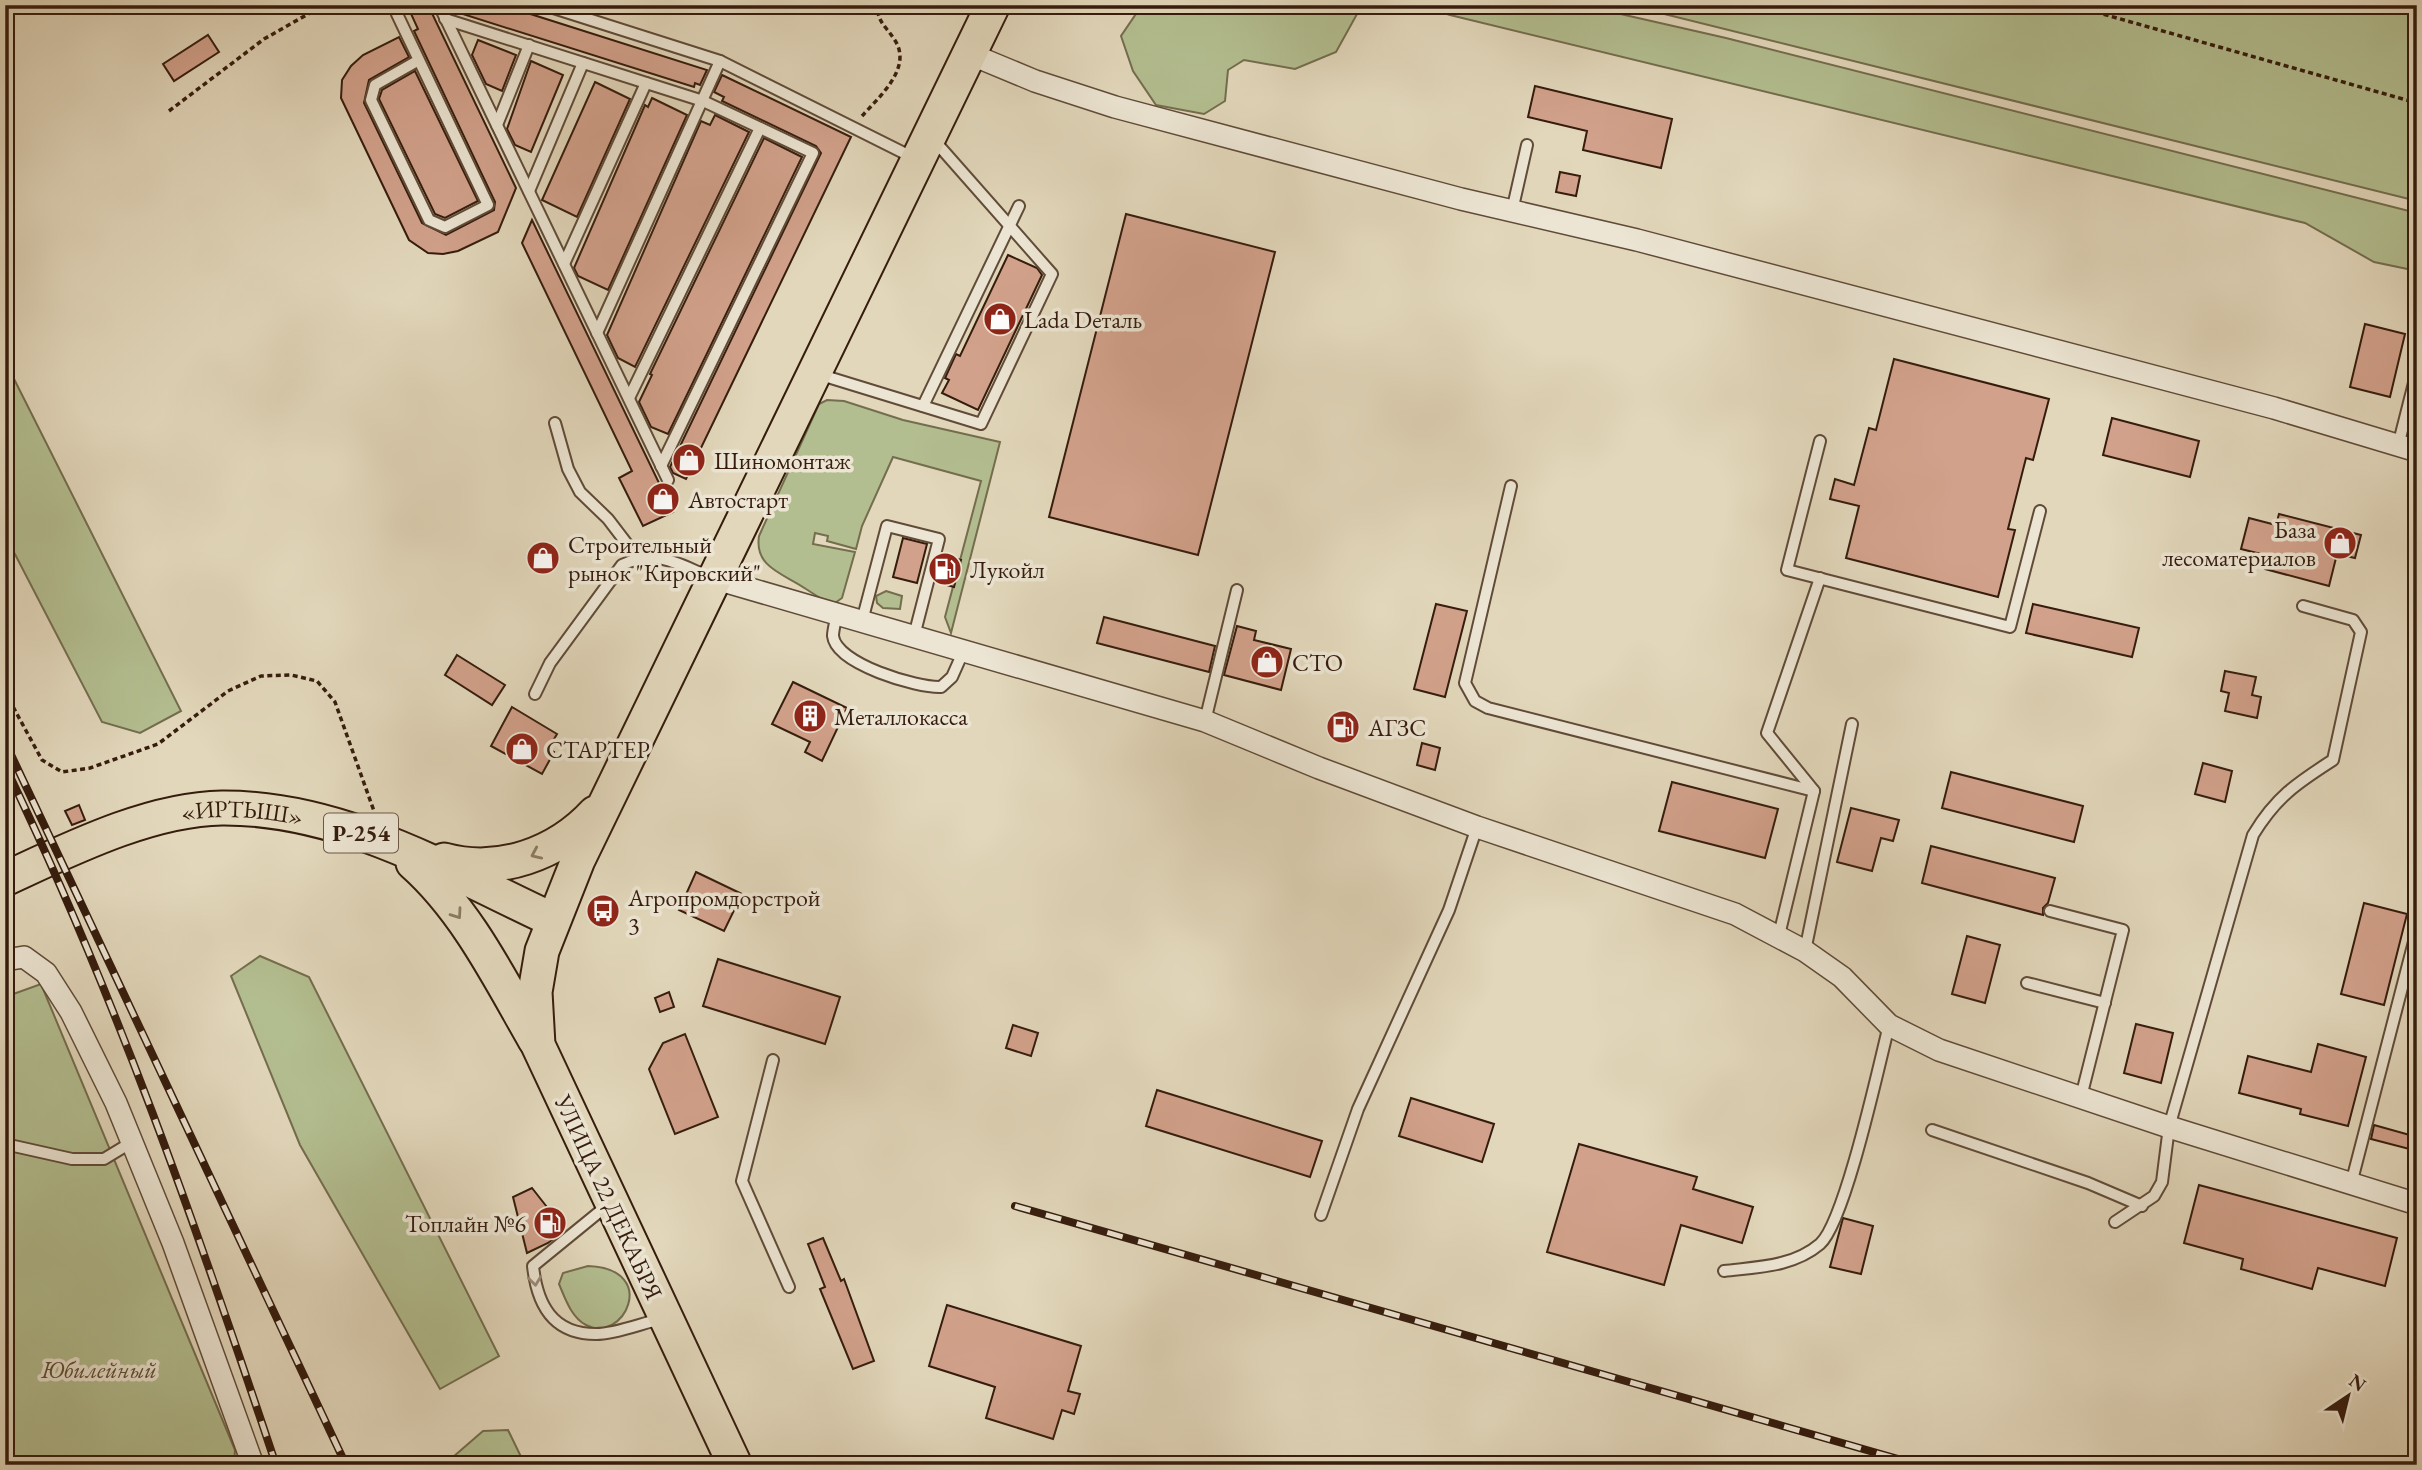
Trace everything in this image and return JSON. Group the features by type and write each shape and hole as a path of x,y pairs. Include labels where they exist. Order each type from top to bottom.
{"main road":[{"name":"УЛИЦА 22 ДЕКАБРЯ","path":"735,1465 538,1045 535,992 542,951 553,920 608,798 993,5"},
{"path":"383,842 456,863 498,865 531,857 567,838 608,798"},
{"name":"«ИРТЫШ»","path":"5,879 119,831 155,819 220,808 285,812 383,842 553,920"},
{"path":"383,842 427,876 455,910 496,971 538,1045"}],"street":[{"path":"970,54 1035,80 1115,107 2274,408 2408,448"},
{"path":"716,579 1205,722 1477,827 1735,914 1805,951 1842,977 1889,1025 1938,1050 2169,1127 2417,1204"},
{"path":"5,960 24,957 46,973 71,1012 132,1142 173,1243 253,1465"}],"lane":[{"path":"396,5 397,14 419,60 488,205 445,227 429,220 371,100 374,85 419,60"},
{"path":"439,5 668,480"},
{"path":"544,5 720,61 853,127 923,146 1009,226 1052,274 981,424 814,373"},
{"path":"445,19 703,101 813,153 662,466"},
{"path":"497,125 529,46"},
{"path":"597,332 720,61"},
{"path":"529,191 583,63"},
{"path":"564,264 646,83"},
{"path":"629,398 760,128"},
{"path":"1512,211 1527,145"},
{"path":"923,406 1019,206"},
{"path":"2408,448 2417,371"},
{"path":"555,423 568,469 580,492 608,519 637,557"},
{"path":"1820,441 1787,570 2010,627 2040,511"},
{"path":"1511,486 1465,683 1475,701 1488,708 1814,791"},
{"path":"862,621 887,526 939,539 914,636"},
{"path":"535,694 550,663 622,565 637,557 662,557 716,579"},
{"path":"1814,791 1767,733 1820,578"},
{"path":"1205,722 1237,590"},
{"path":"2115,1222 2154,1196 2162,1182 2169,1127 2253,835 2269,809 2294,784 2333,760 2361,632 2353,620 2303,606"},
{"path":"837,614 833,637 842,652 856,662 921,688 940,688 952,677 964,650"},
{"path":"1805,951 1852,724"},
{"path":"1779,935 1814,791"},
{"path":"1321,1215 1372,1074 1448,910 1477,827"},
{"path":"2050,911 2123,930 2081,1097"},
{"path":"2351,1184 2417,930"},
{"path":"2027,982 2105,1003"},
{"path":"1724,1271 1784,1264 1821,1243 1841,1202 1889,1025"},
{"path":"773,1060 742,1181 789,1287"},
{"path":"1932,1130 2088,1184 2142,1206"},
{"path":"5,1144 72,1159 104,1159 132,1142"},
{"path":"612,1202 533,1266 536,1296 559,1324 597,1334 666,1317"}],"path":[{"path":"169,111 264,39 324,5"},
{"path":"853,127 892,83 898,65 899,52 895,39 882,26 877,5"},
{"path":"2071,5 2417,103"},
{"path":"5,692 42,760 62,772 90,768 158,744 228,691 261,676 291,675 317,681 335,702 357,759 383,842"}],"green space":[{"path":"1142,5 1362,5 1336,52 1295,69 1244,60 1228,70 1225,101 1204,114 1156,105 1133,71 1121,36"},
{"path":"1419,5 1581,5 1726,38 2417,213 2417,271 2374,262 2305,223 1450,15"},
{"path":"1628,5 2417,5 2417,201"},
{"path":"5,361 181,711 140,733 102,722 5,535"},
{"path":"827,400 844,401 903,420 1000,442 951,633 945,617 981,481 893,457 862,526 856,549 827,541 828,536 815,533 813,544 855,552 842,598 835,603 773,569 761,556 759,536 819,404"},
{"path":"886,591 902,596 900,609 883,608 877,603 876,596"},
{"path":"260,956 309,977 499,1356 440,1389 300,1145 231,976"},
{"name":"Юбилейный","path":"41,984 235,1450 234,1465 5,1465 5,997"},
{"path":"588,1266 610,1270 624,1279 629,1291 628,1304 622,1316 612,1325 600,1328 581,1322 569,1307 559,1284 563,1273"},
{"path":"508,1430 525,1465 457,1465 453,1457 483,1431"}],"building":[{"path":"407,5 428,5 516,188 498,232 458,251 443,254 428,253 409,240 341,98 342,80 351,66 363,55 399,37 409,57 369,80 364,103 422,223 446,235 494,210 495,202 414,31 418,29"},
{"path":"448,5 502,5 707,70 700,85 695,83 694,87 450,10"},
{"path":"208,35 219,52 174,81 163,64"},
{"path":"478,40 516,55 502,91 486,84 472,55"},
{"path":"531,61 563,75 531,152 515,145 507,129"},
{"path":"415,71 478,201 445,218 435,214 379,99 382,90"},
{"path":"722,75 851,137 686,479 673,473 670,467 821,153 816,146 722,101 724,97 714,92"},
{"path":"595,82 630,99 577,217 542,200"},
{"path":"1535,86 1672,119 1661,168 1583,150 1587,131 1528,117"},
{"path":"652,98 687,115 608,290 578,276 574,268 645,105 648,107"},
{"path":"715,115 749,132 635,367 618,358 607,335 701,121 710,125"},
{"path":"764,138 802,157 668,434 651,427 639,402"},
{"path":"1560,172 1580,176 1576,196 1556,192"},
{"path":"1126,214 1275,252 1198,555 1049,517"},
{"path":"532,220 673,512 643,526 619,478 632,471 522,243"},
{"path":"1008,255 1037,268 1042,275 978,410 942,393 949,380 945,378 956,354 960,356"},
{"path":"2365,324 2405,334 2390,397 2350,387"},
{"path":"1894,359 2049,399 2033,460 2026,458 2008,529 2015,530 1998,597 1846,558 1859,506 1830,499 1835,479 1854,485 1869,428 1876,430"},
{"path":"2112,418 2199,441 2190,477 2103,455"},
{"path":"2279,514 2361,535 2355,558 2337,554 2329,586 2265,569 2269,556 2241,549 2249,518 2276,525"},
{"path":"903,538 927,544 917,583 893,577"},
{"path":"943,555 961,560 954,587 936,582"},
{"path":"1436,604 1467,611 1445,697 1414,689"},
{"path":"2033,604 2139,628 2132,657 2026,633"},
{"path":"1104,617 1215,646 1209,672 1097,643"},
{"path":"1237,626 1256,631 1254,640 1291,649 1281,690 1224,675"},
{"path":"457,655 505,685 492,705 445,675"},
{"path":"2225,671 2256,677 2252,695 2261,697 2257,718 2225,711 2229,693 2221,691"},
{"name":"Металлокасса","path":"793,682 847,708 822,761 805,752 810,742 772,724"},
{"name":"СТАРТЕР","path":"512,707 557,734 548,749 554,752 542,774 491,746"},
{"path":"1422,743 1440,748 1435,770 1417,765"},
{"path":"2203,763 2232,771 2225,802 2195,794"},
{"path":"1951,772 2083,806 2074,842 1942,808"},
{"path":"1672,782 1778,809 1765,858 1659,831"},
{"path":"79,805 85,820 72,825 65,811"},
{"path":"1851,808 1899,820 1893,841 1881,838 1872,871 1837,862"},
{"path":"1931,846 2055,878 2048,903 2043,908 2043,915 1922,883"},
{"path":"696,872 742,894 724,931 679,910"},
{"path":"2364,903 2407,914 2384,1005 2341,994"},
{"path":"1967,936 2000,945 1985,1003 1952,994"},
{"path":"718,959 840,997 825,1044 703,1006"},
{"path":"669,992 674,1007 660,1012 655,998"},
{"path":"2136,1024 2173,1033 2161,1083 2124,1073"},
{"path":"1013,1025 1038,1033 1031,1056 1006,1048"},
{"path":"685,1034 718,1117 675,1134 649,1069 663,1043"},
{"path":"2318,1044 2366,1057 2348,1126 2300,1114 2301,1109 2239,1093 2248,1056 2311,1072"},
{"path":"1157,1090 1322,1141 1310,1177 1146,1126"},
{"path":"1411,1098 1494,1124 1482,1162 1399,1136"},
{"path":"2374,1125 2417,1137 2417,1151 2371,1139"},
{"path":"1579,1144 1697,1177 1693,1189 1753,1207 1742,1243 1681,1225 1664,1285 1547,1252"},
{"path":"2199,1185 2397,1238 2385,1286 2318,1268 2312,1289 2241,1269 2243,1259 2184,1243"},
{"path":"532,1188 565,1230 548,1243 527,1253 513,1197"},
{"path":"1843,1218 1873,1226 1861,1274 1830,1267"},
{"path":"823,1238 841,1281 844,1279 874,1361 853,1369 820,1289 825,1287 808,1244"},
{"path":"947,1305 1081,1346 1068,1391 1080,1394 1074,1414 1062,1410 1053,1439 986,1418 995,1387 929,1366"}],"railway":[{"path":"5,742 346,1465"},
{"path":"5,766 82,937 152,1111 216,1287 276,1465"},
{"path":"1015,1206 1919,1465"}],"place":[{"name":"Lada Dеталь","path":"1000,319"},
{"name":"Шиномонтаж","path":"689,460"},
{"name":"Автостарт","path":"663,499"},
{"name":"База лесоматериалов","path":"2340,543"},
{"name":"Строительный рынок \"Кировский\"","path":"543,558"},
{"name":"Лукойл","path":"945,569"},
{"name":"СТО","path":"1267,662"},
{"name":"Металлокасса","path":"810,716"},
{"name":"АГЗС","path":"1343,727"},
{"name":"СТАРТЕР","path":"522,749"},
{"name":"Агропромдорстрой 3","path":"603,911"},
{"name":"Топлайн №6","path":"550,1223"}]}
